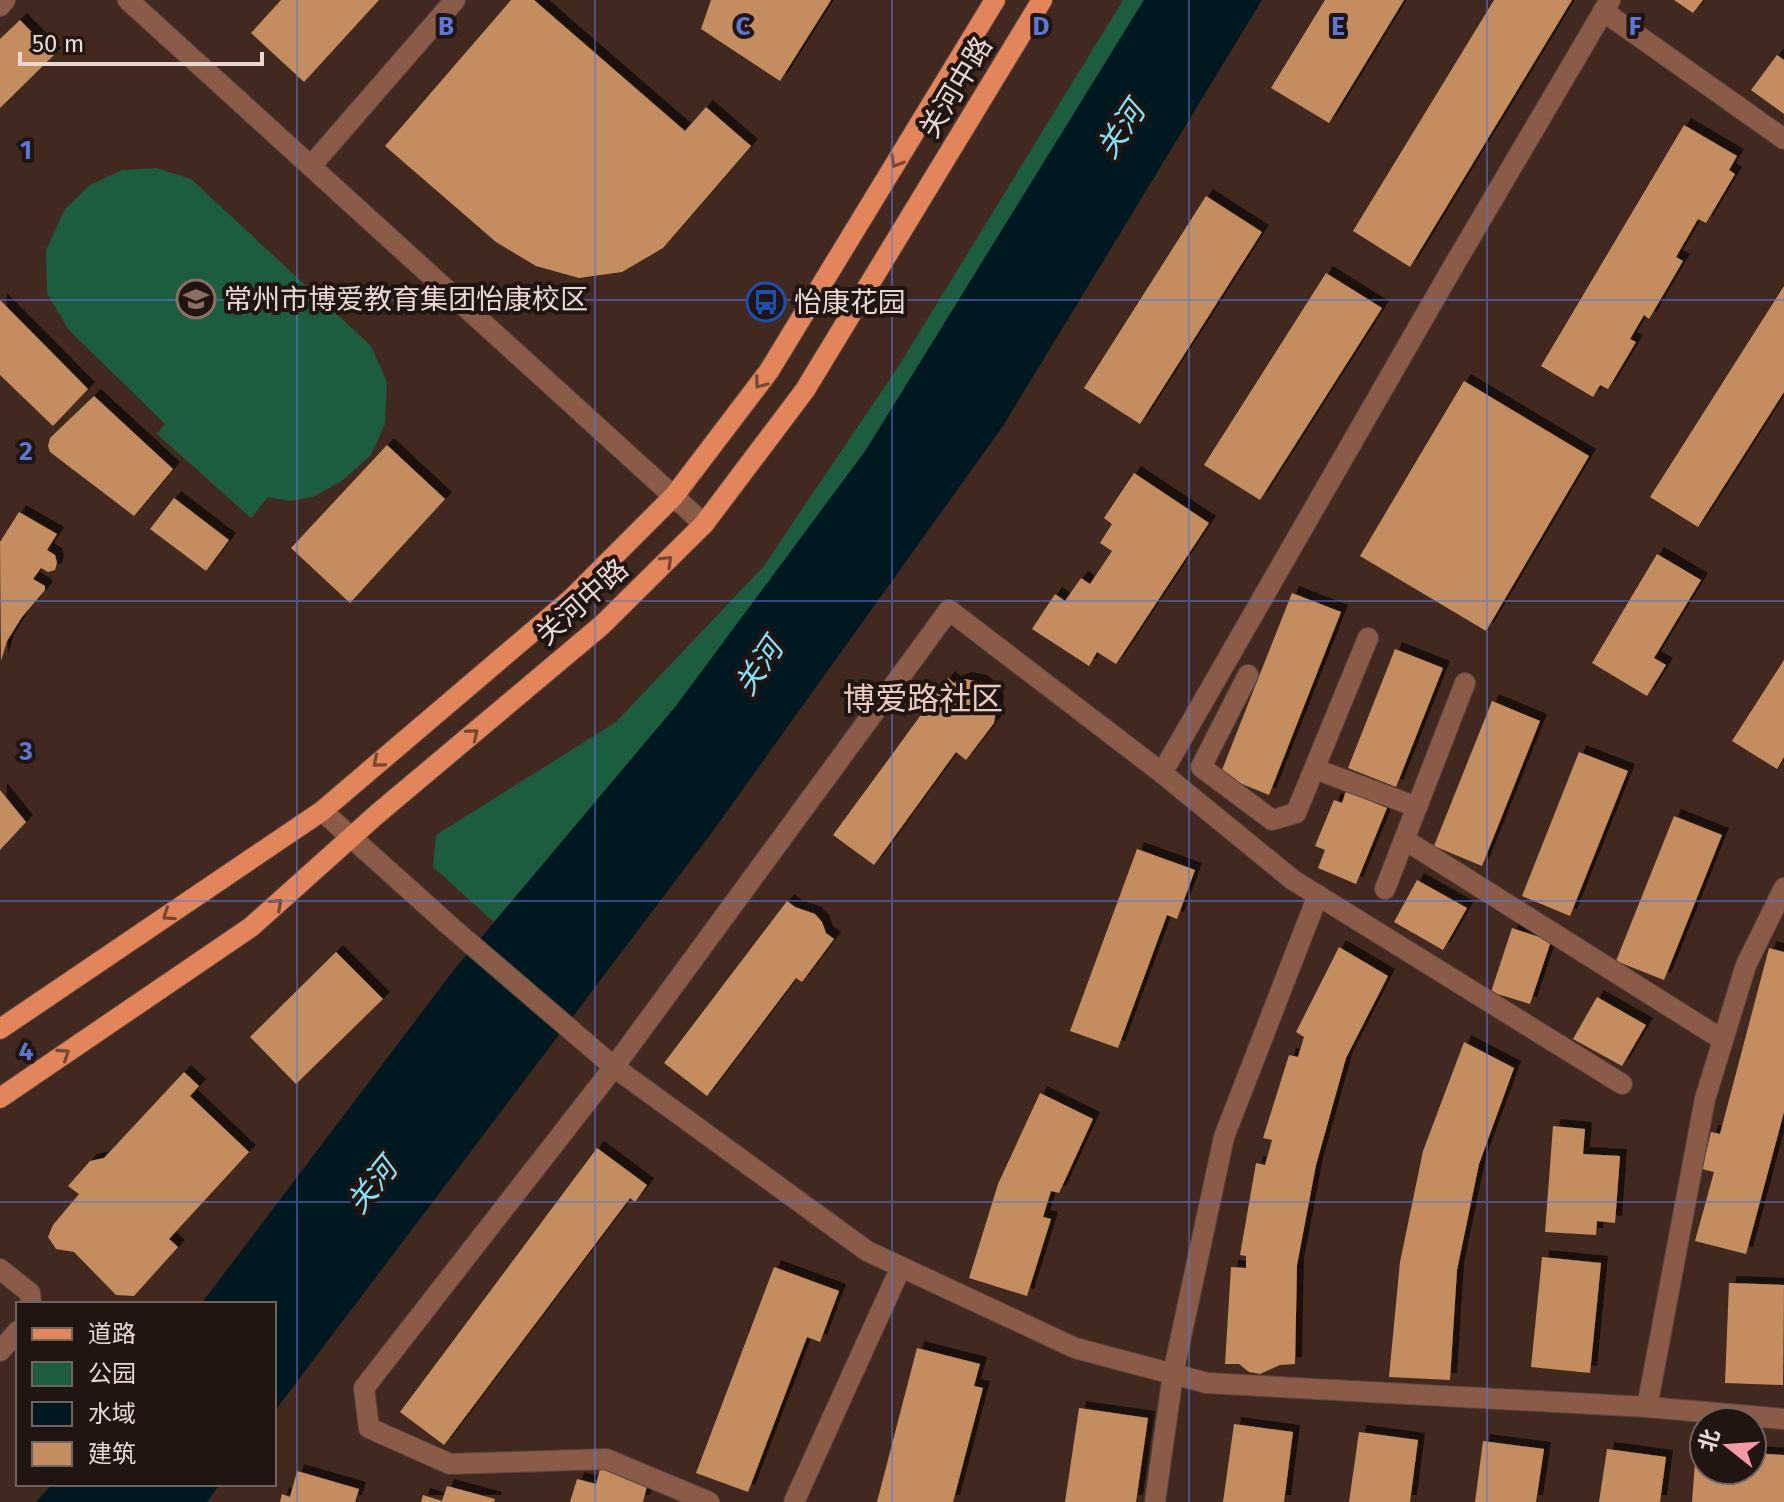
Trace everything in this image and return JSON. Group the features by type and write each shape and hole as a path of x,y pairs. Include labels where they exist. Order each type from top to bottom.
{"main road":[{"name":"关河中路","path":"0,1029 322,811 571,599 674,496 769,371 995,0"},
{"name":"关河中路","path":"0,1098 251,927 351,837 602,625 704,524 805,390 1042,0"}],"lane":[{"path":"0,6 5,0"},
{"path":"128,0 704,524"},
{"path":"311,166 455,0"},
{"path":"1162,773 1606,6 1784,139"},
{"path":"709,1502 606,1459 450,1464 369,1428 364,1388 614,1067 949,610 1162,773 1293,880 1622,1084"},
{"path":"1248,675 1201,767 1272,820 1296,813 1368,638"},
{"path":"1385,889 1465,683"},
{"path":"1315,769 1417,807"},
{"path":"322,811 614,1067 867,1251 1075,1348 1207,1383 1647,1407 1784,1419"},
{"path":"1405,840 1723,1040"},
{"path":"1647,1407 1705,1099 1746,965 1784,888"},
{"path":"1155,1502 1173,1374 1224,1137 1318,895"},
{"path":"794,1502 901,1267"},
{"path":"0,1269 30,1293 31,1302"},
{"path":"0,1351 16,1333"}],"green space":[{"path":"1123,0 1144,0 866,450 676,706 494,922 433,867 436,835 616,722 763,567 898,367"},
{"path":"156,168 191,179 371,346 387,382 385,424 371,455 343,480 313,497 290,501 268,497 251,518 157,434 165,424 68,329 47,293 46,250 65,209 90,185 122,170"}],"water":[{"name":"关河","path":"1144,0 1262,0 1003,426 713,831 276,1409 276,1302 203,1302 453,971 676,706 866,450"},
{"path":"50,1486 219,1486 207,1502 36,1502"}],"building":[{"path":"281,0 379,0 304,82 251,33"},
{"path":"511,0 534,0 685,131 706,107 751,146 663,248 622,272 579,278 536,266 496,242 385,146"},
{"path":"711,0 831,0 780,81 701,29"},
{"path":"1325,0 1404,0 1329,123 1271,88"},
{"path":"1494,0 1572,0 1410,267 1353,231"},
{"path":"1674,0 1703,0 1693,13"},
{"path":"20,20 54,55 0,108 0,39"},
{"path":"1777,55 1784,60 1784,114 1751,90"},
{"path":"1684,125 1737,156 1729,170 1735,174 1706,223 1698,219 1676,257 1683,261 1649,319 1644,315 1630,339 1636,342 1608,389 1600,385 1593,397 1541,366"},
{"path":"1206,196 1262,232 1140,424 1084,388"},
{"path":"1326,273 1382,308 1260,500 1204,465"},
{"path":"1784,286 1784,392 1698,527 1650,497"},
{"path":"0,300 88,389 53,426 0,375"},
{"path":"1464,381 1589,456 1486,631 1360,556"},
{"path":"94,396 173,469 134,516 50,452 48,446 50,438"},
{"path":"387,445 445,499 350,603 291,548"},
{"path":"1134,473 1209,523 1116,664 1097,652 1089,666 1032,629 1055,594 1065,601 1081,578 1090,584 1112,551 1100,543 1112,524 1104,518"},
{"path":"174,498 229,540 206,571 150,529"},
{"path":"19,512 57,534 47,550 55,555 57,563 55,570 48,572 41,568 33,579 45,586 45,590 7,641 1,661 0,542"},
{"path":"1657,554 1701,580 1654,658 1666,665 1647,696 1592,663"},
{"path":"1292,593 1341,612 1269,795 1220,775"},
{"path":"1395,649 1443,668 1396,787 1348,768"},
{"path":"1784,660 1784,757 1777,769 1732,741"},
{"path":"948,678 954,683 965,679 980,682 994,693 997,705 994,723 966,760 956,752 874,865 833,835"},
{"path":"1492,701 1540,721 1482,866 1434,846"},
{"path":"1579,752 1628,771 1570,916 1522,896"},
{"path":"0,790 26,822 0,850"},
{"path":"1346,791 1387,808 1356,884 1318,868 1325,850 1315,846 1334,800 1342,803"},
{"path":"1674,816 1722,835 1664,980 1616,961"},
{"path":"1137,849 1195,870 1177,919 1167,915 1118,1048 1070,1031"},
{"path":"1417,880 1467,908 1443,950 1394,922"},
{"path":"787,901 815,914 826,933 834,939 802,982 796,978 707,1096 664,1063"},
{"path":"1512,928 1551,941 1530,1004 1491,992"},
{"path":"1339,947 1388,976 1346,1058 1316,1165 1297,1265 1295,1364 1280,1365 1260,1374 1249,1372 1239,1364 1225,1364 1231,1267 1246,1268 1246,1256 1240,1255 1256,1163 1265,1165 1272,1140 1263,1138 1289,1055 1298,1057 1304,1037 1296,1032"},
{"path":"1769,948 1784,952 1784,1112 1746,1254 1695,1241 1714,1172 1702,1169 1711,1132 1720,1134"},
{"path":"336,952 383,999 296,1084 250,1037"},
{"path":"1597,997 1646,1025 1622,1066 1573,1039"},
{"path":"1464,1042 1514,1068 1479,1164 1457,1270 1450,1380 1389,1377 1400,1262 1423,1151"},
{"path":"184,1072 199,1086 190,1096 249,1152 169,1239 178,1247 134,1296 116,1295 74,1252 56,1249 48,1237 53,1225 79,1194 68,1186 90,1161 104,1158"},
{"path":"1040,1093 1093,1119 1059,1193 1051,1191 1043,1217 1051,1219 1027,1296 969,1278 998,1184"},
{"path":"1553,1126 1585,1129 1583,1154 1620,1156 1615,1223 1597,1221 1596,1235 1545,1232"},
{"path":"597,1148 647,1185 635,1202 630,1198 444,1445 400,1412"},
{"path":"1542,1257 1601,1263 1590,1373 1531,1367"},
{"path":"774,1267 839,1291 820,1342 807,1337 748,1492 696,1473"},
{"path":"1729,1283 1784,1285 1783,1385 1725,1383"},
{"path":"917,1348 980,1364 974,1386 983,1388 953,1502 877,1502"},
{"path":"1079,1408 1148,1418 1136,1502 1065,1502"},
{"path":"1234,1424 1293,1432 1284,1502 1223,1502"},
{"path":"1359,1432 1418,1440 1410,1502 1349,1502"},
{"path":"1483,1441 1544,1449 1536,1502 1475,1502"},
{"path":"1607,1449 1666,1457 1660,1502 1599,1502"},
{"path":"1768,1454 1784,1455 1784,1502 1692,1502 1693,1486 1768,1486"},
{"path":"600,1469 648,1482 643,1502 570,1502 577,1479 596,1484"},
{"path":"297,1471 359,1489 355,1502 280,1502 282,1494 290,1497"},
{"path":"447,1486 495,1499 494,1502 421,1502 423,1495 442,1501"}],"place":[{"name":"常州市博爱教育集团怡康校区","path":"196,299"},
{"name":"怡康花园","path":"766,302"}],"district":[{"name":"博爱路社区","path":"923,699"}]}
